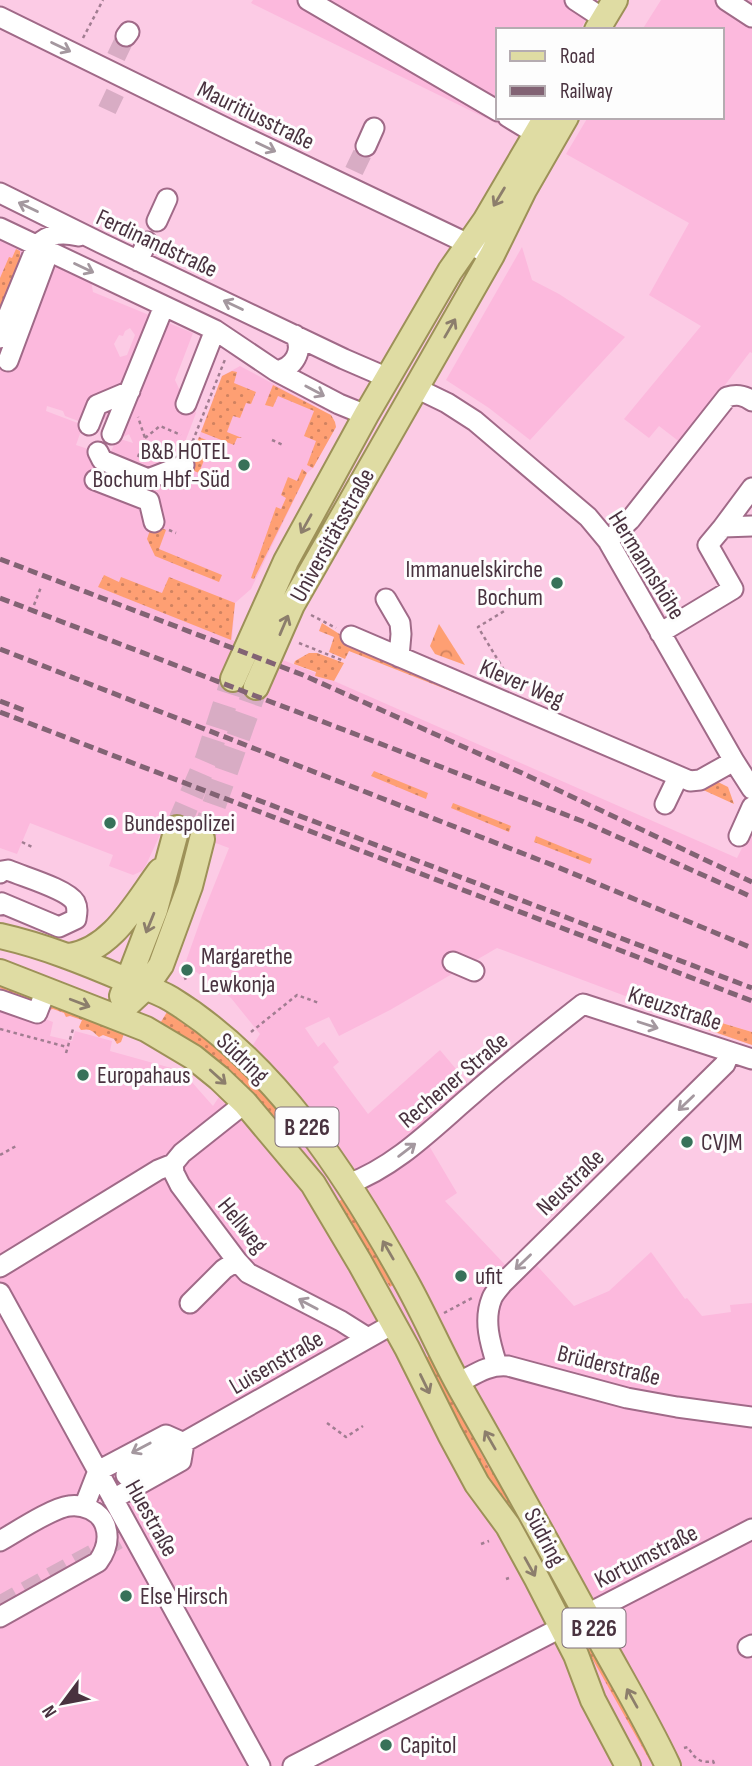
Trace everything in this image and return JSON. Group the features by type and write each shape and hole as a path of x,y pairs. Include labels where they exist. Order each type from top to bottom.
{"main road":[{"path":"608,20 634,0"},
{"name":"Universitätsstraße","path":"257,687 292,605 492,255 524,190 565,119"},
{"name":"Universitätsstraße","path":"233,679 286,561 366,415 450,271 485,221 541,126"},
{"path":"388,378 416,387"},
{"path":"366,415 416,387"},
{"path":"137,984 176,832"},
{"path":"115,1016 137,984 161,965 202,839"},
{"path":"69,956 86,952 108,937 166,863"},
{"name":"B 226","path":"0,936 69,956 137,984"},
{"name":"B 226","path":"0,972 115,1016"},
{"name":"Südring","path":"137,984 168,997 210,1026 237,1050 297,1115 348,1184 384,1242 458,1383 587,1614 673,1759"},
{"name":"Südring","path":"115,1016 160,1036 219,1078 245,1103 316,1188 360,1263 477,1484 508,1526 562,1627 593,1700 628,1766"},
{"name":"Südring","path":"297,1164 331,1183 348,1184"},
{"path":"393,1324 421,1309"}],"street":[{"path":"308,0 496,110"},
{"path":"575,0 608,20"},
{"path":"726,0 752,17"},
{"name":"Mauritiusstraße","path":"0,17 75,54 350,178 492,255"},
{"path":"318,20 357,38 396,51"},
{"path":"515,119 541,126"},
{"path":"366,146 374,128"},
{"name":"Ferdinandstraße","path":"0,193 388,378"},
{"path":"157,220 167,199"},
{"path":"0,228 215,330 276,371 366,415"},
{"path":"43,248 0,338 4,356 14,364 43,248 44,238 60,233 101,243"},
{"path":"138,261 147,242"},
{"path":"112,434 164,306"},
{"path":"186,404 215,330"},
{"path":"276,371 285,369 297,358 298,340 295,335"},
{"name":"Hermannshöhe","path":"416,387 475,421 588,517 608,541 752,789"},
{"path":"89,425 97,405 130,391"},
{"path":"608,541 630,520 727,397 736,395 752,401"},
{"path":"160,474 148,514 90,483 101,455 148,479 160,474 184,465"},
{"path":"660,632 733,589 708,545 752,488"},
{"path":"723,527 752,526"},
{"path":"386,599 400,623 399,657"},
{"name":"Klever Weg","path":"351,636 690,780 700,780 734,761"},
{"path":"665,804 678,776"},
{"path":"739,836 752,807"},
{"path":"176,832 192,876"},
{"path":"0,873 8,870 61,890 73,899 77,906 76,919 60,927 2,903 0,905"},
{"path":"453,962 474,971"},
{"path":"0,1000 37,1013 46,990"},
{"name":"Rechener Straße","path":"348,1184 362,1179 405,1152 475,1091 583,1004"},
{"name":"Kreuzstraße","path":"583,1004 752,1059"},
{"name":"Neustraße","path":"497,1365 487,1319 492,1298 502,1284 725,1064 730,1052"},
{"path":"0,1267 158,1170 173,1164 182,1153 245,1103"},
{"name":"Hellweg","path":"173,1164 180,1185 248,1272 368,1338"},
{"path":"190,1303 224,1269 237,1261"},
{"name":"Huestraße","path":"0,1293 98,1471 113,1512 261,1766"},
{"name":"Luisenstraße","path":"113,1512 181,1461 184,1443 393,1324"},
{"path":"458,1383 497,1365"},
{"name":"Brüderstraße","path":"497,1365 531,1371 627,1398 752,1417"},
{"path":"84,1507 98,1471 166,1435 184,1443"},
{"path":"126,1475 184,1443"},
{"path":"0,1541 64,1507 84,1507 97,1514 113,1512 106,1548 99,1562 0,1616"},
{"name":"Kortumstraße","path":"293,1766 448,1677 562,1627 752,1529"}],"path":[{"path":"75,54 103,0"},
{"path":"184,465 232,341"},
{"path":"145,438 160,426 181,435"},
{"path":"272,440 283,445"},
{"path":"139,454 141,449"},
{"path":"34,605 41,586"},
{"path":"292,605 351,636"},
{"path":"504,670 478,627 506,610"},
{"path":"279,636 344,662"},
{"path":"22,842 32,847"},
{"path":"180,965 188,985"},
{"path":"251,1032 297,995 319,1003"},
{"path":"0,1028 68,1047"},
{"path":"66,1053 73,1029"},
{"path":"0,1155 18,1145"},
{"path":"327,1423 346,1437 363,1426"},
{"path":"481,1544 489,1541"},
{"path":"673,1759 688,1747 697,1760 702,1763 713,1762 715,1766"}],"shaded area":[{"path":"253,0 585,0 589,14 581,28 496,28 496,119 528,119 524,125 508,129 251,3"},
{"path":"661,0 752,0 752,353 750,352 681,443 659,426 649,438 624,419 701,326 649,295 689,223 566,154 587,119 724,119 724,28 643,28"},
{"path":"0,233 90,275 93,292 193,333 175,380 186,404 194,407 196,413 179,458 160,455 188,466 222,376 240,366 333,418 336,427 313,468 307,473 251,589 235,603 232,640 316,673 315,676 334,681 737,858 752,828 752,1032 696,1015 694,1017 645,1000 636,1000 497,948 390,1010 339,1036 329,1017 305,1028 318,1047 324,1042 339,1062 333,1067 368,1114 440,1050 475,1091 428,1144 457,1193 445,1201 512,1272 529,1257 574,1306 609,1291 651,1252 685,1299 687,1298 702,1316 731,1312 730,1305 752,1303 752,1766 0,1766 0,1002 53,1022 50,1036 72,1041 75,1031 112,1041 110,1051 182,1071 213,1106 260,1034 231,998 191,968 186,961 229,848 165,824 146,865 142,871 133,875 109,866 113,855 30,823 17,854 0,848","holes":["130,328 135,335 127,355 120,357 114,344 119,335 123,336","47,406 92,426 100,417 109,421 121,438 129,434 133,443 117,438 109,456 76,445 83,425 46,411"]},
{"path":"522,247 532,280 559,294 625,337 530,440 489,408 446,380"}],"green space":[{"path":"16,249 20,251 20,258 0,308 0,278 9,257 12,258"},
{"path":"232,371 237,372 234,383 256,392 251,404 246,403 240,418 233,416 227,432 242,438 237,438 234,445 201,432 222,376"},
{"path":"273,385 331,415 335,422 336,427 313,468 307,465 316,441 304,436 314,411 278,396 273,407 265,405"},
{"path":"199,437 211,442 199,473 187,468"},
{"path":"302,469 307,473 254,579 251,578 276,507 281,509 286,498 281,495 288,477 297,481"},
{"path":"155,525 166,530 159,549 222,575 219,582 155,556 147,539 151,527"},
{"path":"104,575 119,582 121,577 162,593 169,577 235,603 231,640 98,587"},
{"path":"322,623 341,635 493,706 349,651 345,659 329,652 334,637 319,631"},
{"path":"439,624 465,665 435,654 430,646"},
{"path":"309,653 317,653 344,663 334,681 315,676 316,672 294,664"},
{"path":"374,771 428,793 426,799 371,776"},
{"path":"716,781 728,787 734,804 701,789"},
{"path":"453,803 511,826 509,832 451,808"},
{"path":"536,836 592,859 590,864 534,842"},
{"path":"0,983 125,1031 121,1042 117,1044 114,1039 103,1035 99,1037 89,1030 81,1030 79,1027 82,1020 29,1003 29,999 18,995 12,996 0,988"},
{"path":"167,1012 212,1044 287,1117 282,1122 159,1025"},
{"path":"695,1015 752,1032 752,1045 697,1026"},
{"path":"347,1197 401,1279 390,1287 335,1203"},
{"path":"429,1356 489,1468 519,1506 571,1603 561,1609 486,1484 422,1359"},
{"path":"585,1630 656,1758 650,1761 577,1635"}],"tunnel":[{"path":"116,57 126,36"},
{"path":"107,110 117,89"},
{"path":"354,171 366,146"},
{"path":"177,828 207,759 233,679"},
{"path":"202,839 256,687"},
{"path":"0,1605 132,1532"}],"railway":[{"path":"0,559 303,675 522,773 752,882"},
{"path":"0,598 582,821 752,897"},
{"path":"0,649 555,866 752,948"},
{"path":"0,701 26,711"},
{"path":"0,712 752,1001"},
{"path":"242,794 752,988"}],"place":[{"name":"B&B HOTEL Bochum Hbf-Süd","path":"244,465"},
{"name":"Immanuelskirche Bochum","path":"557,583"},
{"name":"Bundespolizei","path":"110,823"},
{"name":"Margarethe Lewkonja","path":"187,970"},
{"name":"Europahaus","path":"83,1075"},
{"name":"CVJM","path":"687,1142"},
{"name":"ufit","path":"461,1276"},
{"name":"Else Hirsch","path":"126,1596"},
{"name":"Capitol","path":"386,1745"}]}
